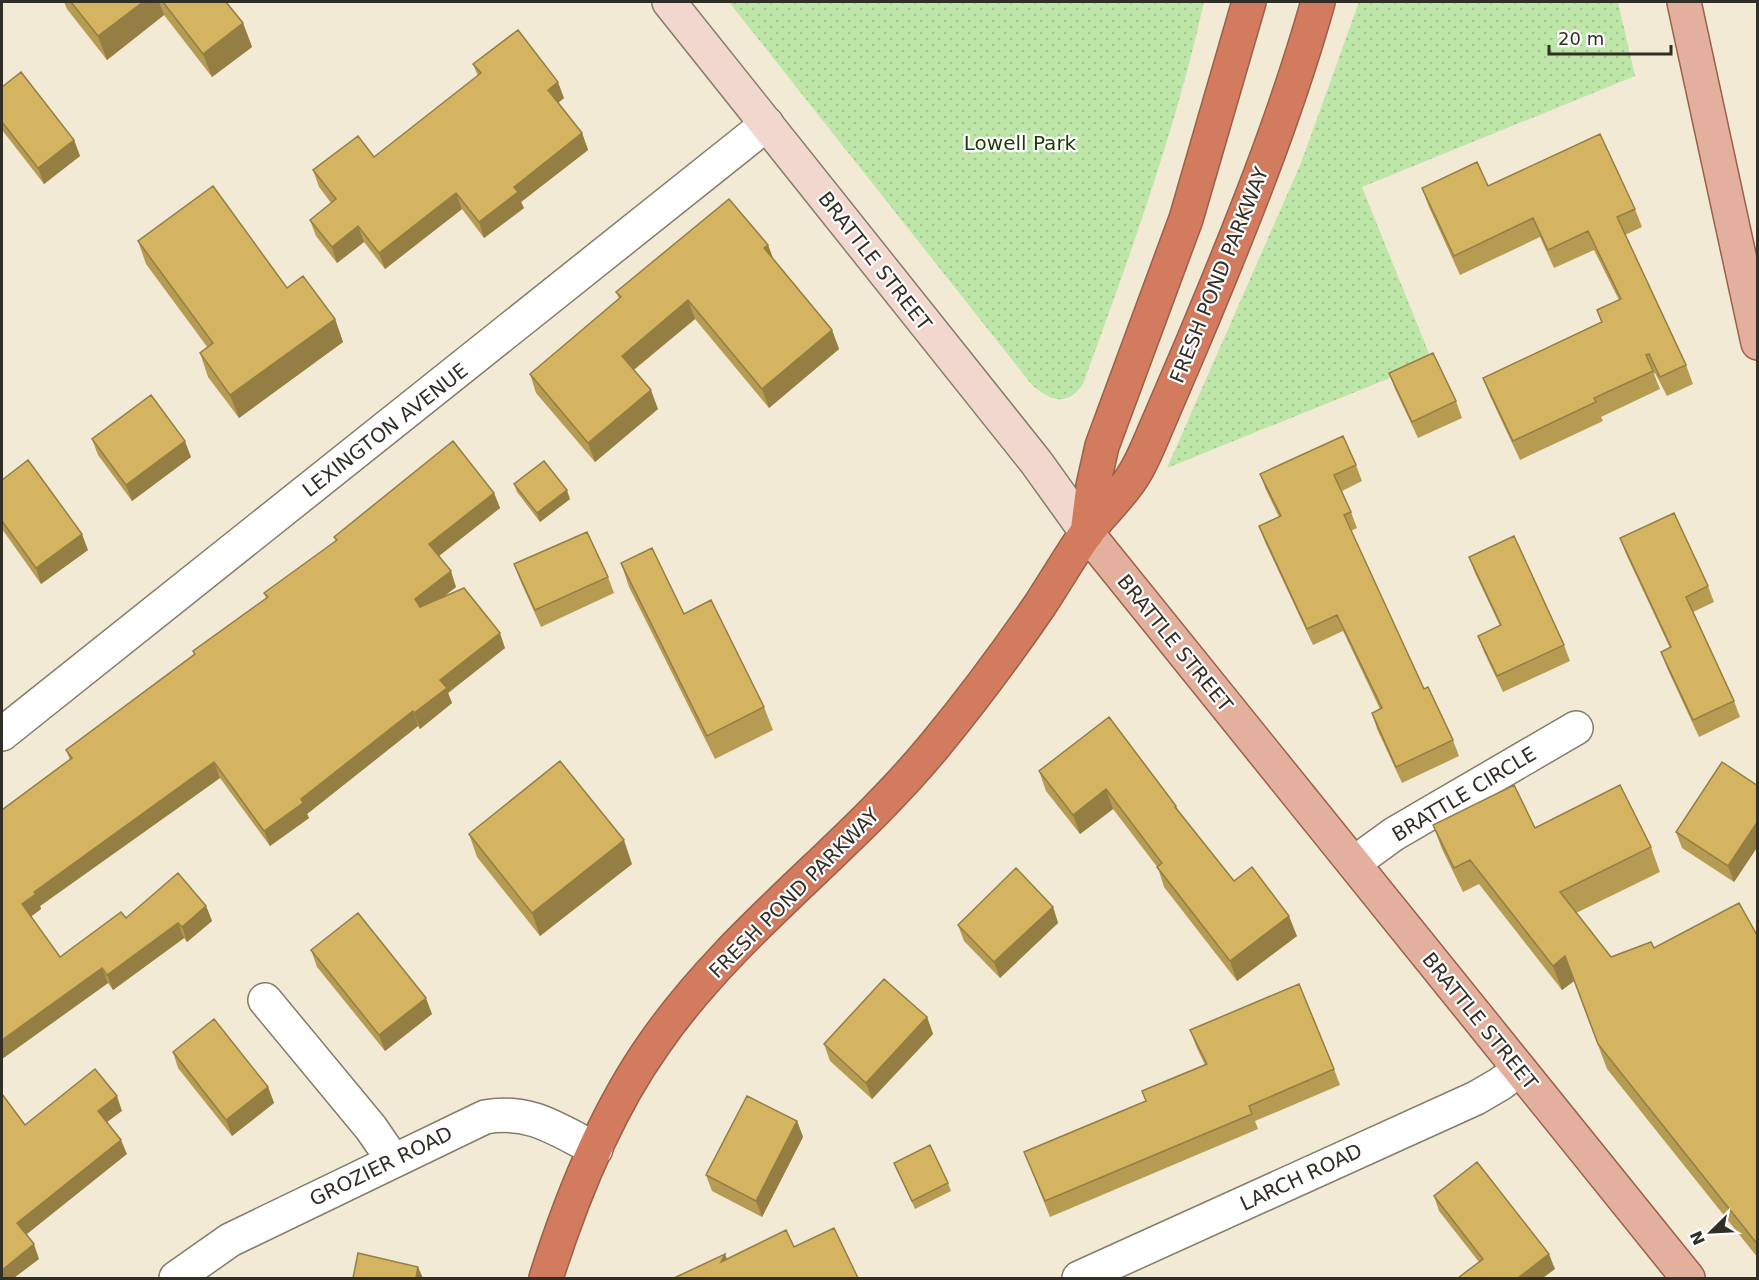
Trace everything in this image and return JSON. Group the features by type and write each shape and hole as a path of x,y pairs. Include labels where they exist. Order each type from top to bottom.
{"highway":[{"name":"FRESH POND PARKWAY","path":"1087,533 1093,486 1102,446 1186,219 1249,2"},
{"name":"FRESH POND PARKWAY","path":"546,1278 571,1208 596,1149 652,1045 752,931 858,830 924,758 1001,659 1087,533 1133,476 1153,436 1262,174 1318,2"}],"main road":[{"name":"BRATTLE STREET","path":"669,2 1036,462 1087,533 1688,1278"},
{"path":"1684,2 1758,343"}],"street":[{"name":"LEXINGTON AVENUE","path":"2,734 767,124"},
{"name":"BRATTLE CIRCLE","path":"1354,863 1394,834 1575,728"},
{"path":"265,1000 370,1128 393,1160"},
{"name":"LARCH ROAD","path":"1079,1278 1476,1098 1519,1070"},
{"name":"GROZIER ROAD","path":"176,1278 230,1240 471,1122 499,1114 526,1116 596,1149"}],"green space":[{"name":"Lowell Park","path":"729,2 1204,2 1179,99 1150,195 1083,384 1077,391 1065,399 1059,399 1046,395 1032,385"},
{"path":"1359,2 1618,2 1635,76 1362,187 1432,361 1167,468 1301,163"}],"building":[{"path":"71,2 143,2 98,36"},
{"path":"163,2 226,2 243,23 203,54"},
{"path":"518,30 558,82 548,90 582,133 514,187 518,192 479,222 456,193 379,253 358,226 332,247 310,220 336,199 313,170 358,136 374,157 481,73 473,64"},
{"path":"21,72 74,140 38,168 2,122 2,87"},
{"path":"1600,134 1635,209 1617,217 1686,365 1660,377 1649,354 1646,355 1653,371 1594,398 1596,402 1513,441 1483,378 1602,322 1597,310 1621,299 1588,231 1548,250 1533,218 1454,256 1422,188 1477,162 1488,186"},
{"path":"213,186 287,288 303,276 335,319 230,395 200,353 213,343 138,241"},
{"path":"729,199 768,245 764,248 832,330 762,389 688,300 622,356 651,390 588,443 530,374 621,297 616,292"},
{"path":"1433,353 1456,401 1412,422 1389,373"},
{"path":"151,395 185,441 126,485 92,439"},
{"path":"1343,436 1356,465 1334,475 1351,512 1344,515 1424,689 1428,687 1453,740 1396,767 1372,713 1382,708 1337,615 1307,629 1259,526 1281,516 1260,474"},
{"path":"453,441 494,493 429,544 451,571 415,599 420,607 464,588 500,633 440,680 447,688 414,713 413,711 301,799 303,803 264,831 214,762 34,892 36,894 22,904 60,957 121,912 126,918 178,873 206,906 182,927 178,923 107,975 102,968 2,1040 2,810 72,758 66,750 195,654 193,651 268,597 264,593 337,540 334,537"},
{"path":"28,460 82,534 36,568 2,521 2,480"},
{"path":"544,461 567,490 537,513 514,484"},
{"path":"1674,513 1708,586 1686,597 1734,701 1693,720 1661,652 1671,647 1620,538"},
{"path":"587,532 608,577 535,610 514,564"},
{"path":"1514,536 1564,645 1497,676 1478,636 1501,625 1469,557"},
{"path":"652,548 684,614 711,600 764,707 707,736 621,563"},
{"path":"1109,717 1175,807 1234,881 1252,867 1289,916 1230,961 1157,867 1162,863 1106,789 1073,815 1039,771"},
{"path":"560,761 624,840 532,913 469,834"},
{"path":"1722,762 1758,786 1758,821 1728,866 1676,832"},
{"path":"1514,785 1535,828 1620,785 1651,847 1560,892 1611,957 1651,942 1654,948 1739,903 1758,937 1758,1245 1598,1044 1565,956 1553,966 1470,860 1454,868 1433,825"},
{"path":"1016,868 1053,907 994,962 958,925"},
{"path":"358,913 426,998 379,1035 311,950"},
{"path":"884,979 927,1017 866,1083 824,1044"},
{"path":"1299,984 1334,1069 1249,1106 1252,1114 1045,1201 1024,1152 1146,1101 1142,1091 1207,1064 1190,1030"},
{"path":"214,1019 268,1087 226,1120 173,1052"},
{"path":"95,1069 117,1096 98,1111 121,1140 17,1223 34,1244 2,1270 2,1094 25,1125"},
{"path":"747,1096 797,1121 756,1201 706,1175"},
{"path":"930,1145 948,1183 912,1201 894,1163"},
{"path":"1477,1162 1549,1254 1518,1278 1458,1278 1483,1259 1434,1196"},
{"path":"834,1228 858,1278 674,1278 725,1254 721,1262 786,1230 794,1247"},
{"path":"358,1253 418,1267 416,1278 353,1278"}]}
